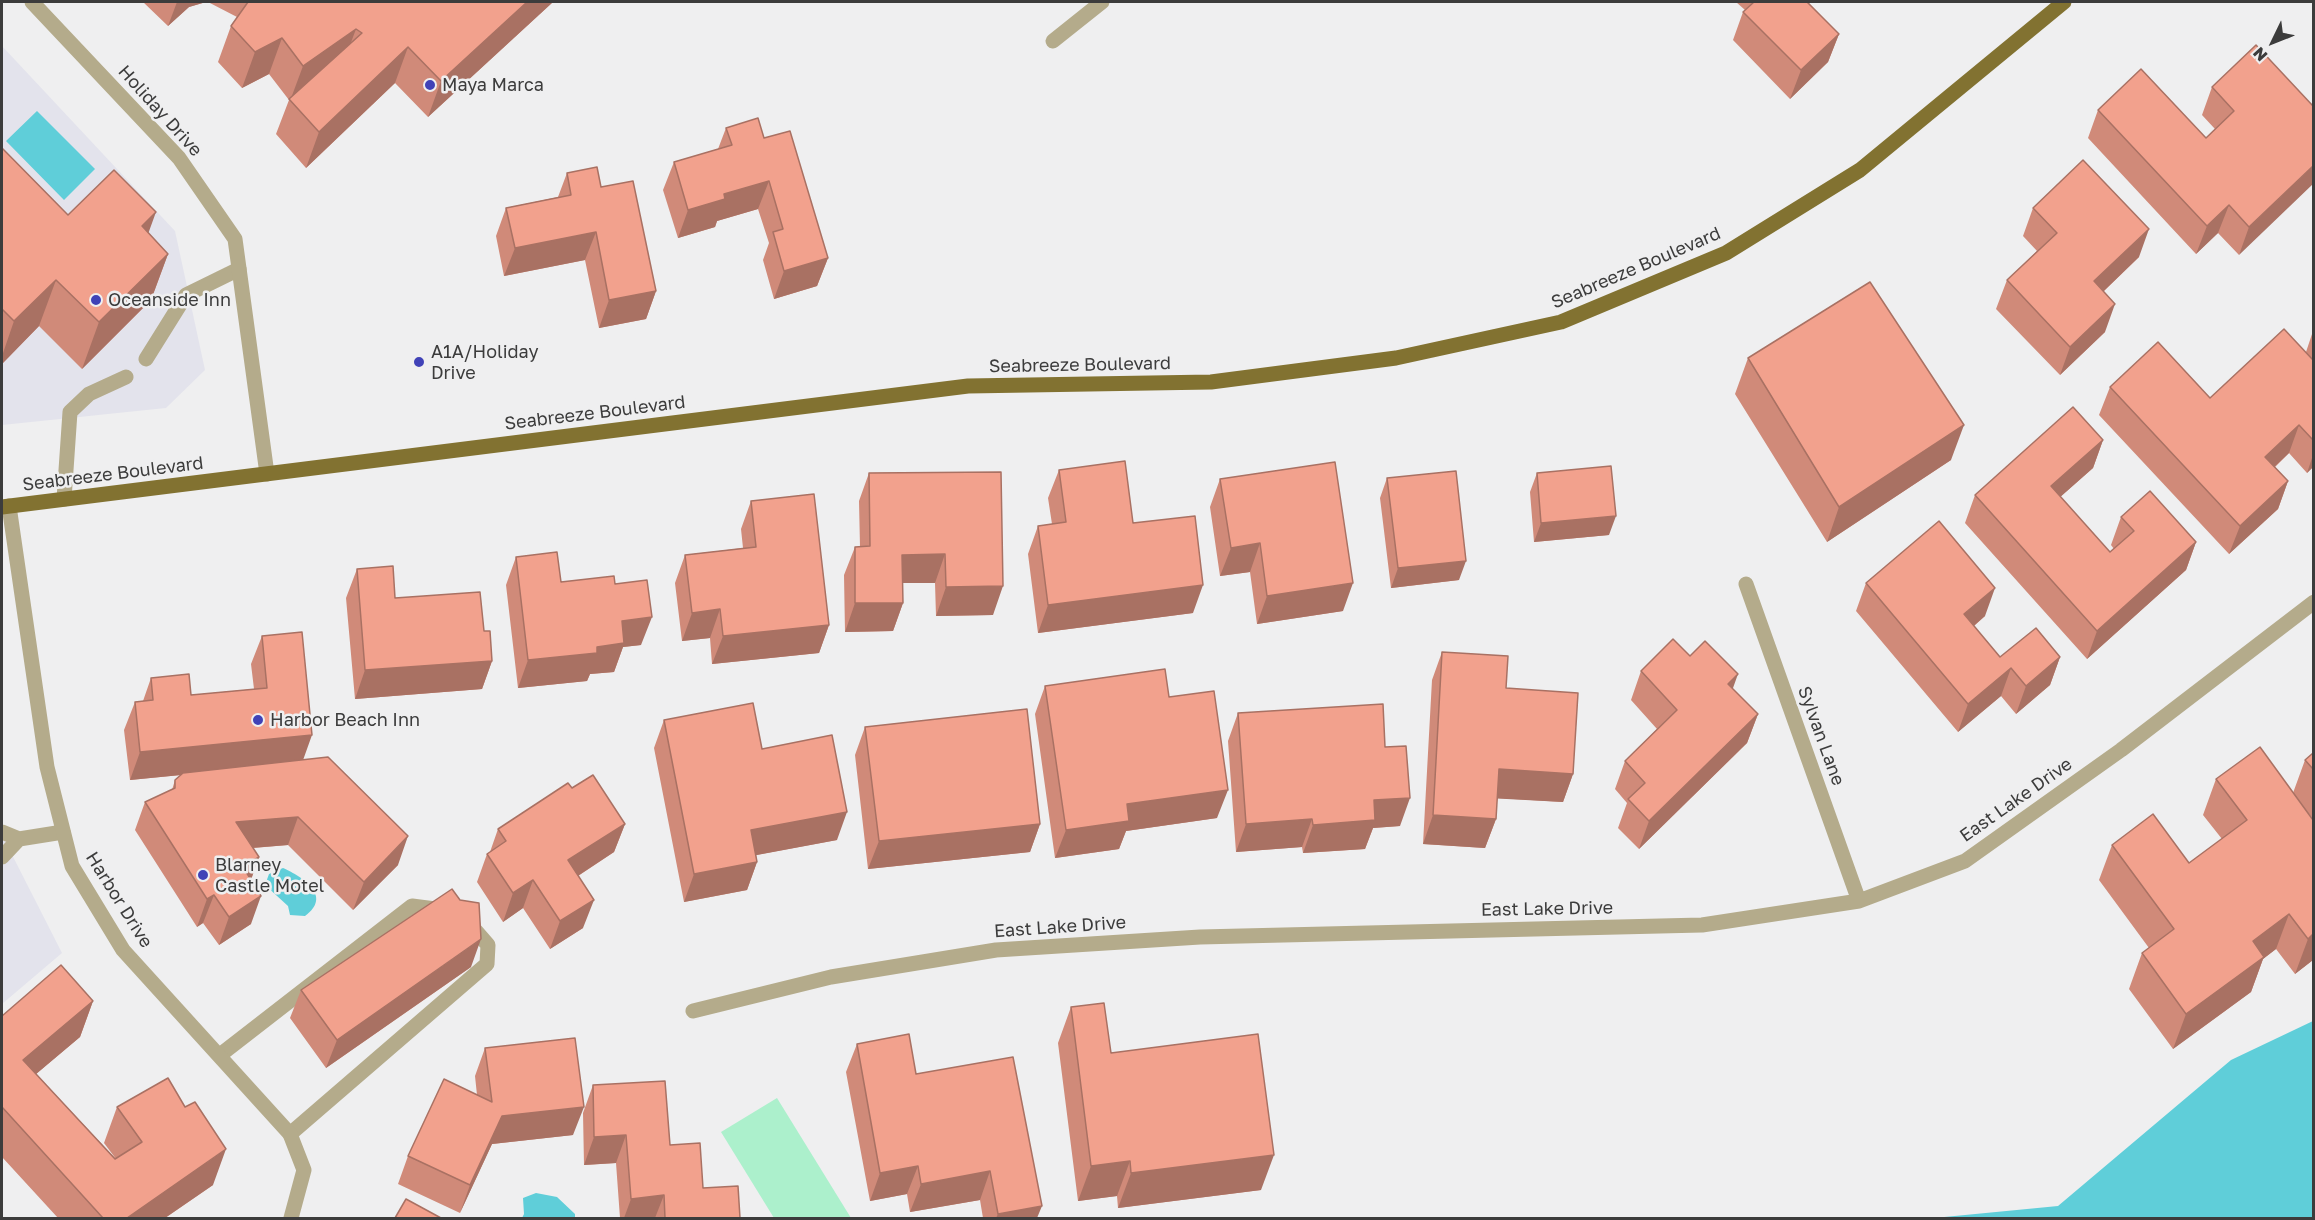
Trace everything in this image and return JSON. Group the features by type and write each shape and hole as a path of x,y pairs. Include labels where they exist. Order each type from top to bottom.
{"main road":[{"name":"Seabreeze Boulevard","path":"5,507 968,386 1211,382 1396,358 1561,322 1726,254 1860,170 2064,2"}],"street":[{"name":"Holiday Drive","path":"32,2 179,158 235,239 267,474"},
{"path":"1053,41 1102,2"},
{"path":"146,359 186,295 239,269"},
{"path":"64,499 70,412 88,394 126,377"},
{"name":"Harbor Drive","path":"5,507 47,767 72,866 123,950 290,1134 304,1170 291,1218"},
{"name":"Sylvan Lane","path":"1746,584 1859,901"},
{"name":"East Lake Drive","path":"693,1011 831,977 996,950 1200,937 1702,925 1859,901 1965,861 2121,750 2313,602"},
{"path":"2,832 19,839 63,832"},
{"path":"2,857 19,839"},
{"path":"220,1055 412,906 459,912 488,945 486,964 290,1134"}],"shaded area":[{"name":"Oceanside Inn","path":"2,46 175,231 205,370 166,408 2,425"},
{"path":"2,829 3,837 62,953 2,1004"}],"green space":[{"path":"777,1098 851,1218 774,1218 721,1132"}],"water":[{"path":"37,111 95,169 64,200 6,141"},
{"path":"283,868 299,876 316,894 313,909 305,916 290,915 288,906 265,885 269,874"},
{"path":"2313,1021 2313,1218 1934,1218 2058,1206 2231,1060"},
{"path":"536,1193 557,1197 575,1214 575,1218 522,1218 523,1198"}],"building":[{"path":"248,2 527,2 441,81 408,47 319,132 289,99 362,33 356,29 303,66 282,38 255,52 231,26"},
{"path":"1754,2 1807,2 1839,34 1801,70 1743,12"},
{"path":"2256,45 2313,106 2313,166 2249,227 2229,205 2207,226 2098,110 2141,69 2206,138 2234,111 2212,87"},
{"path":"758,118 764,138 790,131 828,258 784,271 773,232 783,229 769,181 724,194 725,199 688,210 674,162 732,145 726,128"},
{"path":"2,148 68,215 114,170 156,212 142,226 168,254 99,322 56,280 14,321 2,309"},
{"path":"2083,160 2149,229 2094,281 2115,304 2070,347 2007,280 2057,233 2033,208"},
{"path":"597,167 601,187 633,181 656,291 609,300 596,232 515,248 506,208 571,195 567,173"},
{"path":"1870,282 1964,425 1839,507 1748,358"},
{"path":"2284,329 2313,360 2313,440 2299,425 2265,457 2288,481 2240,526 2110,387 2158,342 2210,398"},
{"path":"2073,407 2103,440 2051,486 2110,552 2134,531 2121,517 2150,491 2196,542 2097,631 1975,495"},
{"path":"1125,461 1133,523 1195,516 1203,585 1048,605 1038,526 1066,522 1059,470"},
{"path":"1335,462 1353,583 1267,596 1260,543 1231,548 1220,479"},
{"path":"1611,466 1616,516 1541,523 1537,473"},
{"path":"1456,471 1466,561 1398,568 1387,478"},
{"path":"1001,472 1003,586 946,587 945,554 902,555 903,603 855,603 855,547 870,546 869,473"},
{"path":"814,494 829,625 723,636 720,609 692,613 685,555 756,547 751,501"},
{"path":"1939,521 1995,588 1964,614 2000,657 2036,628 2060,657 2026,686 2011,668 1968,704 1866,583"},
{"path":"557,552 561,582 614,576 615,584 647,580 652,617 622,621 624,643 597,647 597,653 528,660 516,557"},
{"path":"393,566 395,598 480,592 484,631 490,631 492,661 365,670 357,569"},
{"path":"302,632 312,735 140,752 135,702 153,700 151,678 189,674 191,695 267,688 262,636"},
{"path":"1673,639 1690,656 1705,641 1738,674 1728,684 1758,714 1649,821 1628,799 1645,783 1625,761 1677,710 1641,671"},
{"path":"1442,652 1508,656 1506,688 1578,693 1573,774 1499,769 1496,819 1433,815"},
{"path":"1165,669 1169,697 1214,691 1228,790 1127,804 1129,821 1066,830 1045,686"},
{"path":"753,703 762,749 832,735 847,812 751,830 757,862 694,874 664,720"},
{"path":"1383,704 1385,747 1406,746 1410,798 1374,800 1375,820 1313,825 1312,819 1246,824 1238,713"},
{"path":"1027,709 1040,824 879,841 865,727"},
{"path":"2260,747 2313,820 2313,934 2308,939 2289,914 2253,941 2264,957 2186,1014 2142,953 2174,929 2112,845 2153,814 2189,863 2247,820 2216,779"},
{"path":"2313,753 2313,769 2305,760"},
{"path":"328,757 408,836 364,882 298,817 236,822 259,857 243,867 261,896 229,917 214,895 207,899 145,802 175,788 175,780 183,773"},
{"path":"593,775 625,824 568,860 594,900 560,921 533,880 513,893 487,854 506,841 498,829 568,783 572,788"},
{"path":"452,889 460,900 479,903 481,939 337,1040 301,990"},
{"path":"61,965 93,1001 23,1060 115,1159 142,1142 117,1107 168,1078 185,1107 195,1102 226,1149 127,1218 103,1218 2,1107 2,1016"},
{"path":"1104,1003 1111,1053 1258,1034 1274,1155 1131,1173 1130,1161 1091,1166 1071,1007"},
{"path":"909,1034 916,1074 1013,1057 1042,1206 998,1214 990,1171 921,1184 918,1166 880,1173 857,1044"},
{"path":"575,1038 584,1107 502,1116 470,1185 408,1156 444,1079 492,1102 485,1048"},
{"path":"665,1081 670,1145 700,1143 703,1188 738,1186 740,1218 665,1218 664,1195 631,1199 626,1135 594,1137 593,1085"},
{"path":"406,1199 441,1218 395,1218"}],"place":[{"name":"Maya Marca","path":"430,85"},
{"name":"Oceanside Inn","path":"96,300"},
{"name":"A1A/Holiday Drive","path":"419,362"},
{"name":"Harbor Beach Inn","path":"258,720"},
{"name":"Blarney Castle Motel","path":"203,875"}]}
